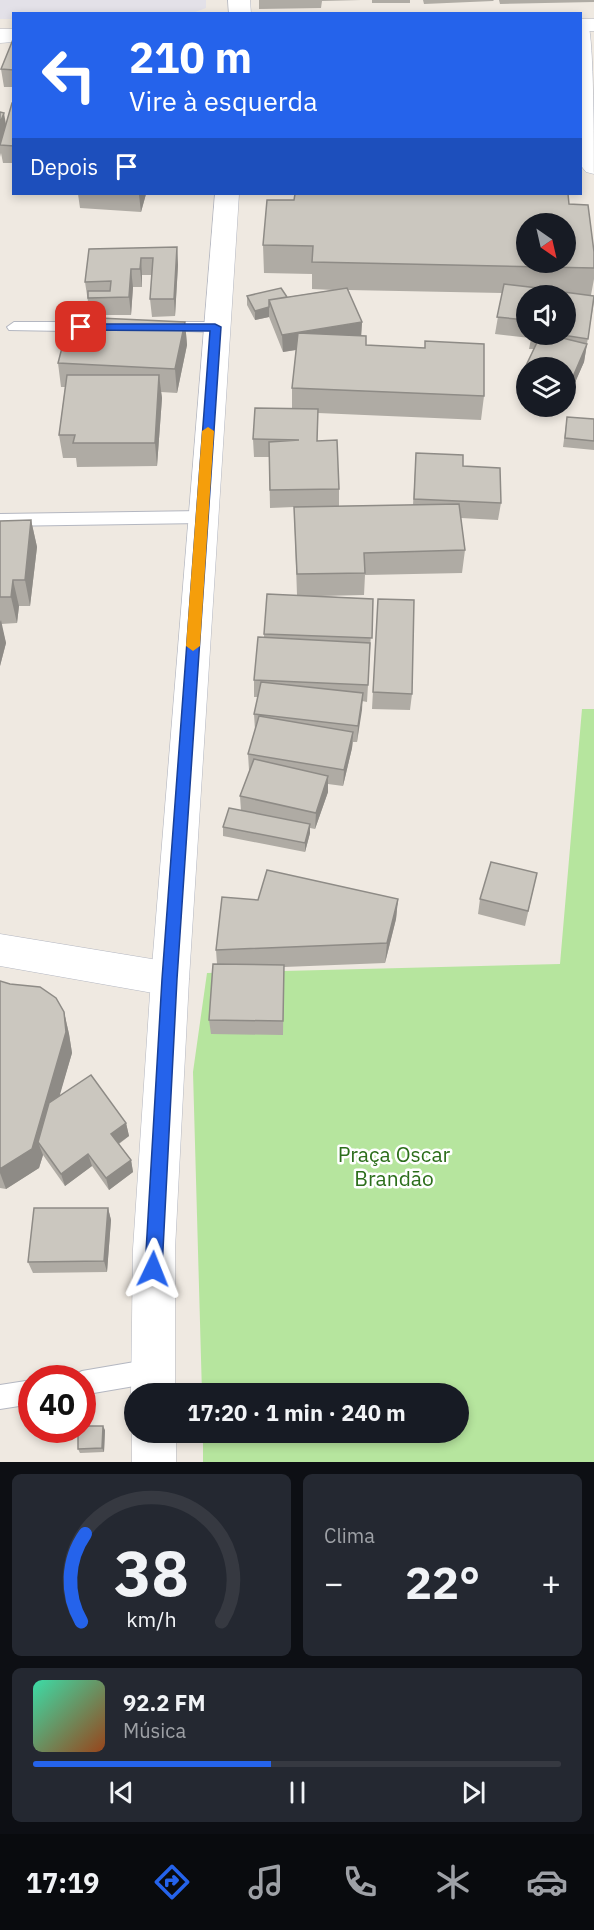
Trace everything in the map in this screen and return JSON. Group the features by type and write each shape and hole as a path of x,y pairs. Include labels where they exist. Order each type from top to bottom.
{"street":[{"path":"582,49 594,166"},
{"path":"152,1382 154,1249 170,979 215,327 227,195"},
{"path":"0,950 170,979"},
{"path":"154,1443 154,1462"}],"lane":[{"path":"14,327 215,327"},
{"path":"0,520 202,517"},
{"path":"96,1383 152,1382"},
{"path":"0,1397 18,1394"}],"shaded area":[{"path":"0,0 206,0 206,8 195,12 12,12 12,19 0,19"}],"green space":[{"name":"Praça Oscar Brandão","path":"582,709 594,709 594,1462 203,1462 203,1443 469,1443 469,1383 202,1383 193,1072 207,973 560,964"}],"building":[{"path":"12,42 12,70 1,69"},
{"path":"12,103 12,146 0,145"},
{"path":"295,195 568,195 569,204 588,205 594,268 576,268 576,213 516,213 516,266 312,262 313,246 263,245 267,200 294,200"},
{"path":"177,247 174,299 150,299 153,258 141,258 140,269 131,269 129,297 88,298 88,291 110,291 111,281 85,282 89,249"},
{"path":"504,284 516,285 516,319 497,317"},
{"path":"281,288 287,297 269,300 269,307 255,311 247,296"},
{"path":"347,288 362,322 282,335 269,300"},
{"path":"576,294 594,296 588,339 576,337"},
{"path":"99,318 185,322 175,369 58,363 64,340 93,341"},
{"path":"298,333 366,336 366,345 425,348 425,341 484,344 484,396 292,388"},
{"path":"576,341 587,344 576,370 576,357 530,357 536,345 576,345"},
{"path":"67,375 159,375 155,443 73,443 75,435 59,435"},
{"path":"255,408 318,409 317,441 337,440 339,489 270,490 269,442 299,440 253,439"},
{"path":"567,417 594,419 594,441 565,438"},
{"path":"416,453 463,455 463,466 500,468 501,503 414,499"},
{"path":"459,504 465,550 364,553 365,573 297,574 294,507"},
{"path":"31,520 25,580 13,580 11,597 0,597 0,521"},
{"path":"267,594 373,599 372,638 264,634"},
{"path":"378,599 414,600 412,694 373,692"},
{"path":"258,637 370,643 368,685 254,680"},
{"path":"261,682 363,693 358,726 254,714"},
{"path":"259,716 353,732 344,770 248,754"},
{"path":"254,759 328,776 316,813 240,796"},
{"path":"229,808 310,824 305,843 223,827"},
{"path":"491,862 537,873 528,911 480,899"},
{"path":"267,870 398,899 387,943 216,950 222,897 258,900"},
{"path":"213,964 284,965 283,1021 209,1020"},
{"path":"0,981 40,987 56,998 64,1012 66,1032 32,1149 0,1169"},
{"path":"91,1075 126,1123 111,1134 131,1160 106,1178 88,1154 61,1174 38,1142 49,1103"},
{"path":"34,1208 108,1208 104,1261 28,1262"},
{"path":"96,1426 103,1426 102,1448 78,1449 78,1443 96,1443"}],"slow traffic":[{"path":"193,646 208,431"}],"route":[{"path":"81,327 215,327 170,979 153,1269"}]}
